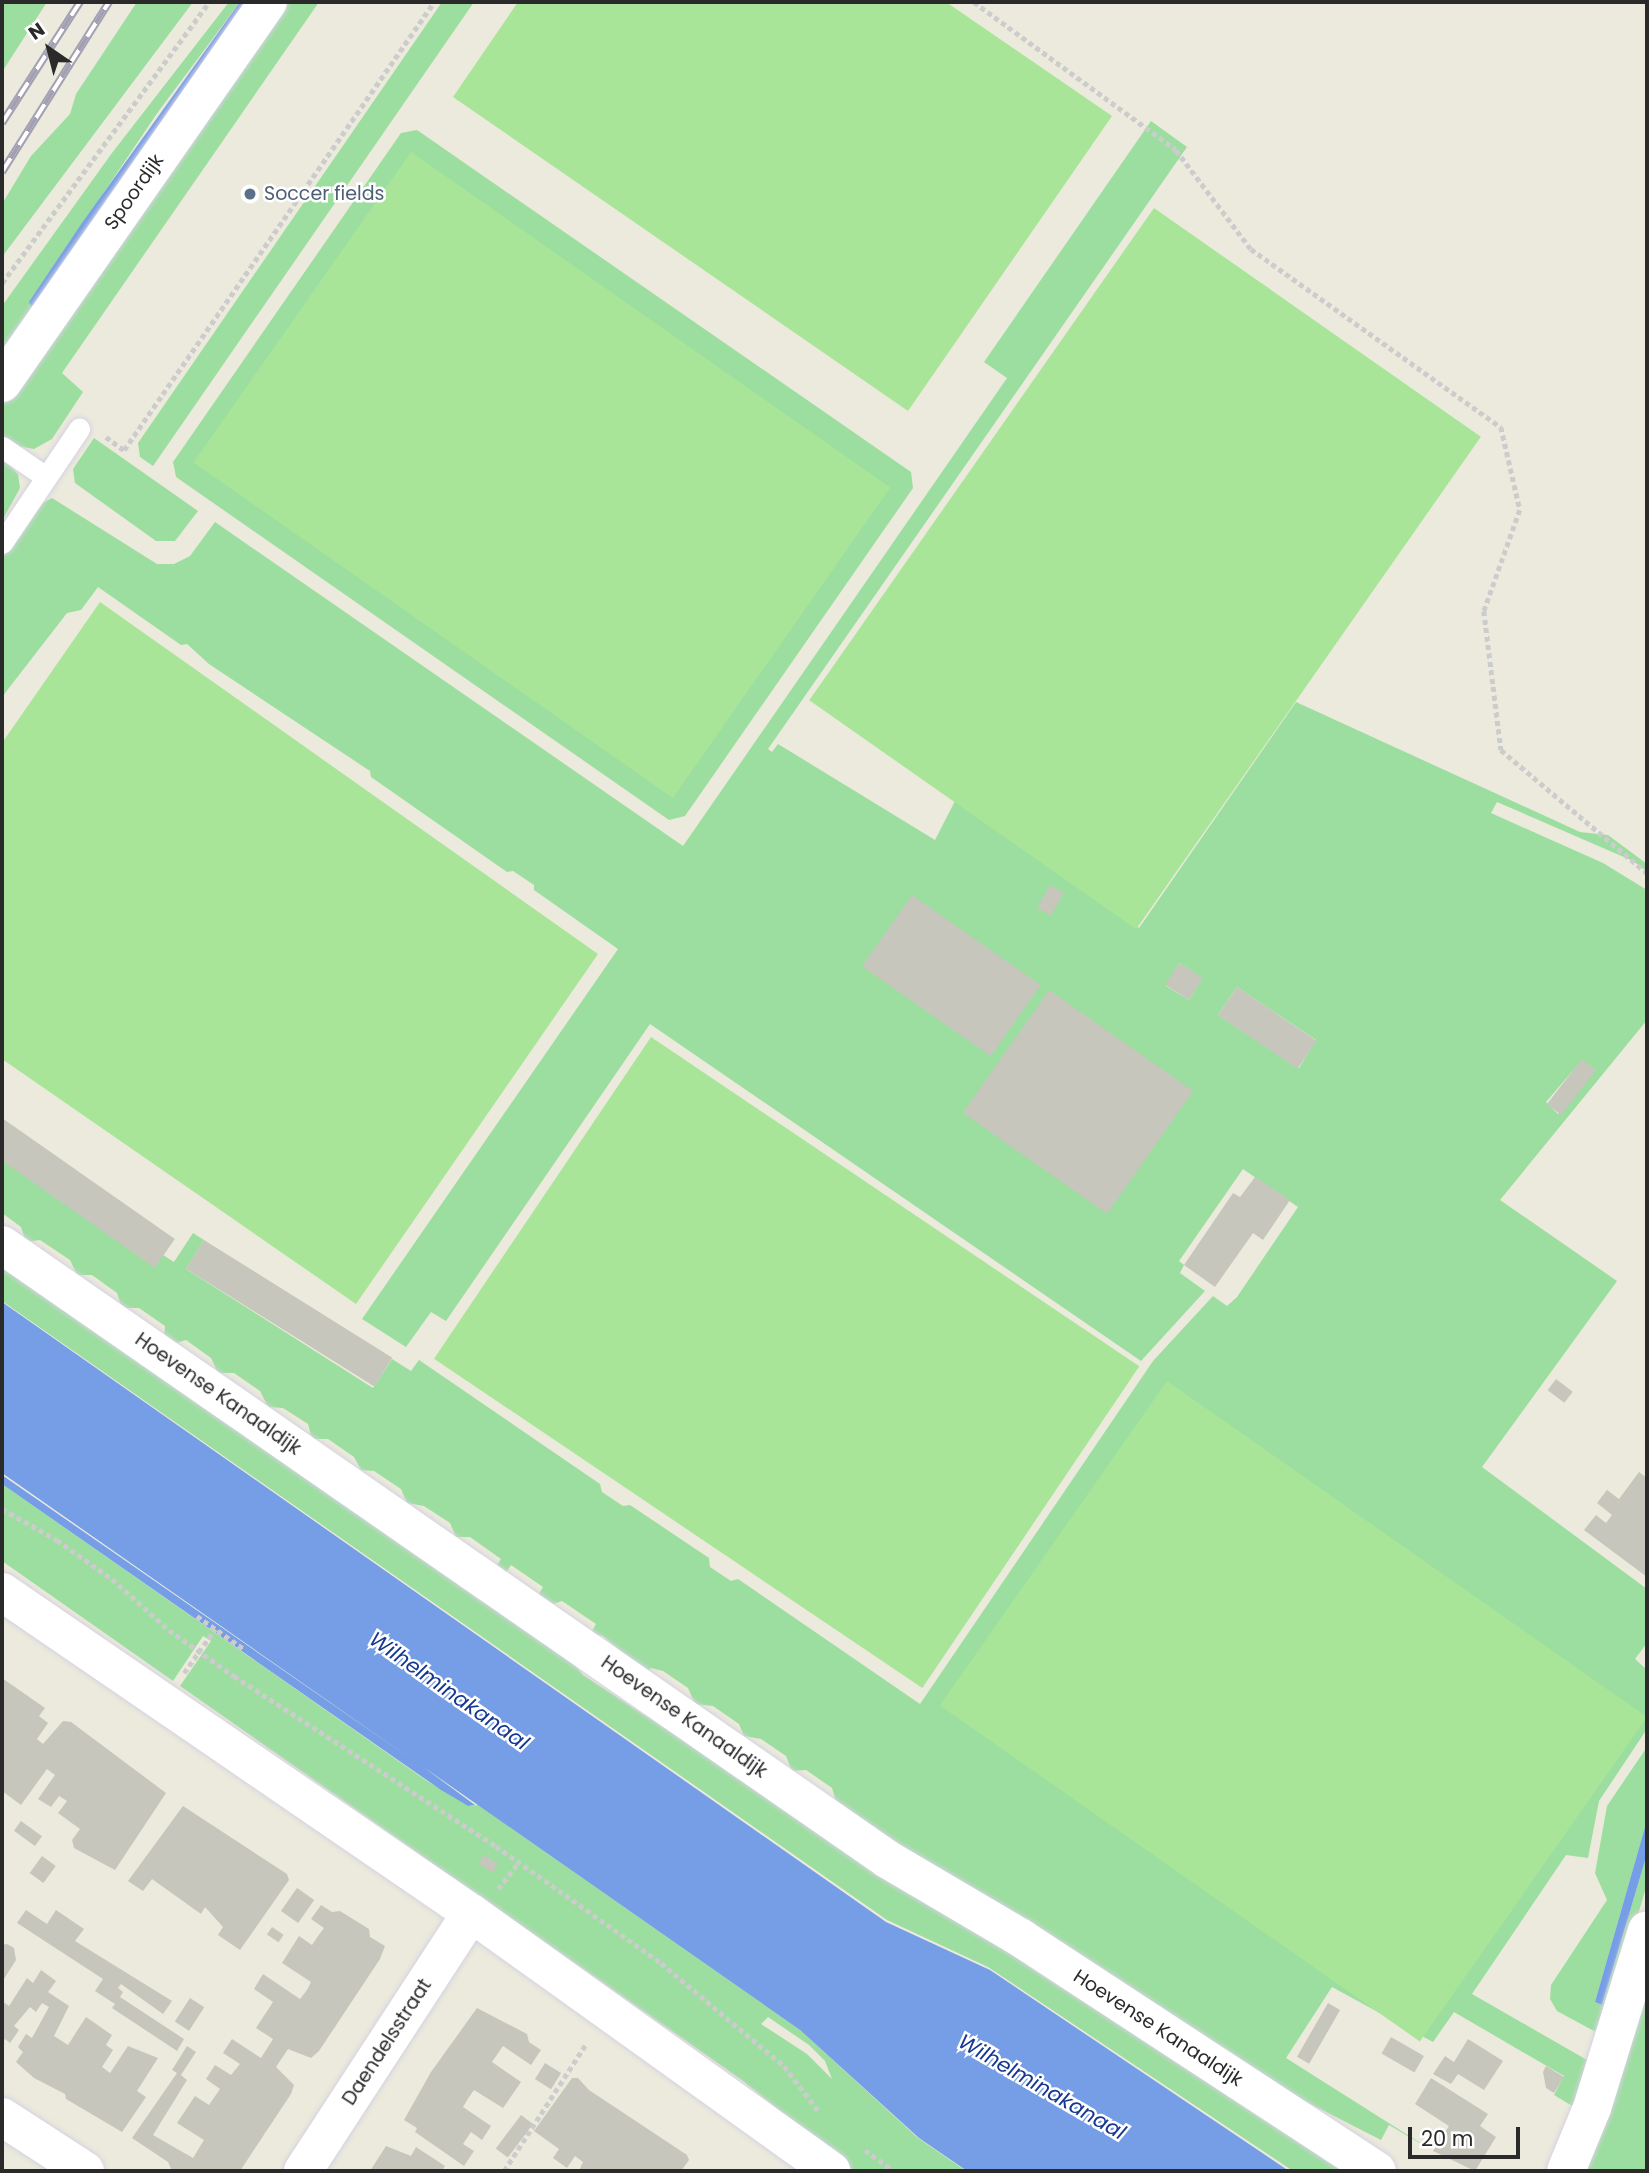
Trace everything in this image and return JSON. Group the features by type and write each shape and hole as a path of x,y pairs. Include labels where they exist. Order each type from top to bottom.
{"street":[{"name":"Spoordijk","path":"2,383 268,2"},
{"name":"Hoevense Kanaaldijk","path":"2,1245 887,1859 1021,1938 1377,2171"},
{"path":"2,1592 471,1913 831,2171"},
{"name":"Daendelsstraat","path":"303,2171 471,1913"},
{"path":"1566,2171 1592,2108 1647,1930"},
{"path":"2,2117 85,2171"}],"lane":[{"path":"2,543 46,477 87,428"},
{"path":"2,448 46,477"}],"path":[{"path":"2,283 209,2"},
{"path":"87,428 124,450 434,2"},
{"path":"974,2 1176,150 1251,249 1502,427 1520,510 1484,611 1501,750 1647,873"},
{"path":"2,1509 57,1540 112,1579 199,1651 496,1846 661,1963 784,2066 824,2117"},
{"path":"197,1616 244,1648"},
{"path":"163,1702 215,1629"},
{"path":"504,2171 607,2011"},
{"path":"863,2148 894,2171"}],"green space":[{"path":"2,2 47,2 2,72"},
{"path":"137,2 193,2 2,257 2,204 31,156 70,114 76,94"},
{"path":"229,2 240,2 158,112 30,302 37,305 2,369 2,306 112,153"},
{"path":"280,2 319,2 62,373 83,392 52,439 34,449 17,446 2,435 2,395"},
{"path":"442,2 474,2 153,466 140,457 138,443"},
{"path":"518,2 946,2 1112,116 908,411 453,97"},
{"path":"1151,121 1187,147 768,749 772,752 778,744 935,840 955,801 1139,928 1296,702 1580,832 1608,835 1647,864 1647,872 1633,861 1497,802 1491,813 1603,863 1647,890 1647,1020 1500,1200 1617,1281 1482,1467 1647,1589 1647,1643 1635,1659 1647,1670 1647,1729 1599,1801 1588,1858 1566,1855 1472,1994 1594,2064 1579,2110 1554,2095 1564,2076 1454,2012 1433,2042 1332,1987 1286,2058 1433,2151 1389,2125 1381,2140 1285,2091 837,1805 832,1788 806,1770 792,1771 786,1756 761,1739 744,1736 739,1724 713,1706 695,1704 688,1688 663,1671 651,1668 647,1673 603,1636 591,1633 596,1624 562,1601 550,1605 537,1597 543,1587 511,1565 505,1574 496,1567 501,1559 470,1537 456,1537 450,1523 424,1506 407,1503 401,1489 374,1471 361,1470 354,1457 328,1439 312,1439 308,1424 283,1408 268,1407 260,1391 234,1373 218,1373 211,1358 186,1340 173,1344 164,1338 165,1326 139,1308 122,1308 117,1293 92,1275 77,1275 70,1260 40,1240 26,1242 21,1227 2,1213 2,1153 158,1261 163,1255 174,1262 193,1233 204,1240 186,1269 373,1388 392,1359 411,1371 419,1360 600,1484 602,1492 623,1506 630,1505 709,1558 710,1567 731,1581 738,1579 920,1704 1153,1361 1213,1296 1227,1306 1237,1297 1298,1207 1243,1169 1179,1261 1184,1265 1180,1273 1205,1291 1141,1361 650,1024 446,1321 431,1312 406,1347 362,1319 618,949 534,890 534,885 513,871 507,872 371,777 370,771 209,664 187,644 181,645 98,587 81,610 67,613 2,697 2,558 39,505 52,498 157,564 174,564 190,556 215,522 683,846 1007,378 984,362","holes":["1179,963 1202,978 1189,1000 1166,986","1237,987 1316,1040 1299,1068 1218,1015","1582,1060 1595,1071 1558,1114 1546,1102"]},
{"path":"417,130 911,472 913,488 685,816 669,820 176,477 173,462 401,133"},
{"path":"411,152 890,488 673,798 194,462"},
{"path":"1154,208 1481,437 1136,929 809,700"},
{"path":"94,438 198,511 175,541 156,541 75,483 73,469"},
{"path":"2,458 18,474 20,488 2,521"},
{"path":"100,602 598,954 356,1304 2,1059 2,743"},
{"path":"651,1037 1139,1366 922,1688 434,1359"},
{"path":"2,1267 570,1660 583,1675 1342,2171 1293,2171 988,1967 887,1920 2,1301"},
{"path":"1167,1381 1647,1717 1420,2042 940,1705"},
{"path":"2,1484 427,1781 468,1806 478,1805 800,2030 918,2138 966,2171 855,2171 743,2081 180,1686 211,1641 203,1636 173,1681 2,1561","holes":["768,2017 809,2045 825,2061 832,2079 807,2054 761,2024"]},
{"path":"1647,1747 1647,1820 1595,2002 1602,2005 1647,1854 1647,1884 1605,2028 1594,2031 1557,2011 1550,1999 1551,1985 1607,1900 1595,1873 1607,1806"},
{"path":"1647,1980 1647,2171 1582,2171"}],"water":[{"path":"240,2 247,2 37,305 31,306 29,302 82,223"},
{"name":"Wilhelminakanaal","path":"2,1302 886,1922 990,1970 1289,2171 967,2171 919,2138 800,2030 422,1766 475,1805 468,1806 441,1790 2,1484 2,1475 414,1761 2,1473"},
{"path":"1647,1820 1647,1854 1602,2005 1595,2002"}],"building":[{"path":"1050,885 1064,893 1051,916 1037,908"},
{"path":"912,895 1041,985 991,1056 862,966"},
{"path":"1179,963 1203,978 1189,1000 1165,985"},
{"path":"1237,987 1317,1041 1298,1069 1218,1015"},
{"path":"1049,990 1193,1091 1107,1214 963,1113"},
{"path":"1582,1059 1596,1070 1561,1115 1547,1104"},
{"path":"2,1118 175,1239 155,1268 2,1161"},
{"path":"1255,1177 1290,1200 1263,1240 1253,1233 1215,1287 1184,1265 1233,1193 1240,1197"},
{"path":"204,1240 392,1358 374,1386 186,1269"},
{"path":"1556,1379 1573,1392 1564,1403 1548,1390"},
{"path":"1639,1472 1647,1478 1647,1577 1584,1530 1596,1515 1606,1523 1612,1515 1597,1503 1607,1490 1619,1499"},
{"path":"2,1678 45,1708 39,1716 48,1723 37,1739 43,1744 63,1721 71,1722 166,1793 115,1870 74,1848 72,1840 80,1829 58,1813 67,1801 59,1796 51,1807 38,1799 55,1775 47,1769 21,1805 2,1791"},
{"path":"183,1806 287,1874 289,1880 240,1950 218,1935 223,1927 205,1907 201,1914 152,1879 143,1891 128,1881"},
{"path":"21,1821 42,1836 35,1846 14,1831"},
{"path":"484,1855 498,1864 493,1873 479,1863"},
{"path":"42,1856 56,1866 43,1883 30,1873"},
{"path":"297,1888 314,1900 298,1923 281,1911"},
{"path":"321,1905 332,1912 340,1911 369,1929 370,1937 385,1946 380,1959 319,2051 311,2058 288,2049 276,2067 294,2085 291,2094 240,2171 172,2171 168,2162 132,2138 177,2073 172,2070 187,2046 196,2052 181,2075 187,2080 153,2135 193,2158 204,2140 177,2123 195,2096 209,2105 220,2089 206,2079 215,2065 231,2075 240,2064 223,2053 232,2039 261,2058 273,2039 256,2028 273,2002 254,1989 263,1974 300,1999 307,1990 311,1982 282,1963 299,1936 312,1945 324,1928 311,1919"},
{"path":"26,1910 47,1924 56,1910 84,1929 75,1941 172,2001 163,2014 121,1984 118,1988 123,1992 120,1997 184,2039 177,2051 112,2008 115,2004 95,1991 103,1979 17,1923"},
{"path":"272,1927 284,1935 279,1942 267,1934"},
{"path":"7,1944 14,1948 16,1960 2,1982 2,1945"},
{"path":"41,1970 56,1981 48,1992 69,2006 54,2036 68,2045 86,2017 112,2035 106,2045 113,2050 102,2067 110,2073 128,2046 158,2058 137,2091 146,2097 122,2132 66,2099 65,2094 34,2078 16,2062 23,2052 18,2047 26,2034 32,2038 49,2007 42,2003 36,2012 30,2007 14,2026 19,2030 10,2043 5,2039 2,2044 2,2001 9,2006 27,1978 33,1983"},
{"path":"190,1998 204,2007 189,2031 175,2021"},
{"path":"1328,2003 1340,2010 1309,2064 1297,2057"},
{"path":"477,2008 527,2034 529,2042 541,2050 531,2065 503,2046 492,2062 521,2082 503,2108 474,2090 469,2097 463,2107 491,2126 482,2140 471,2132 463,2144 474,2151 464,2166 415,2132 417,2128 404,2120 431,2072"},
{"path":"1391,2037 1424,2056 1414,2072 1382,2053"},
{"path":"1468,2039 1503,2061 1484,2090 1458,2074 1451,2084 1433,2074 1445,2056 1454,2062"},
{"path":"545,2063 561,2073 551,2089 535,2079"},
{"path":"1546,2066 1564,2077 1554,2093 1546,2088 1543,2072"},
{"path":"572,2078 578,2078 589,2090 687,2155 689,2160 681,2171 579,2171 583,2162 575,2156 567,2168 553,2158 559,2149 534,2131"},
{"path":"1431,2078 1488,2114 1480,2126 1496,2137 1475,2171 1433,2151 1449,2126 1415,2104"},
{"path":"521,2115 533,2124 508,2158 496,2149"},
{"path":"386,2146 411,2156 416,2147 445,2166 442,2171 370,2171"}],"railway":[{"path":"2,123 80,2"},
{"path":"2,172 109,2"}],"place":[{"name":"Soccer fields","path":"250,194"}]}
